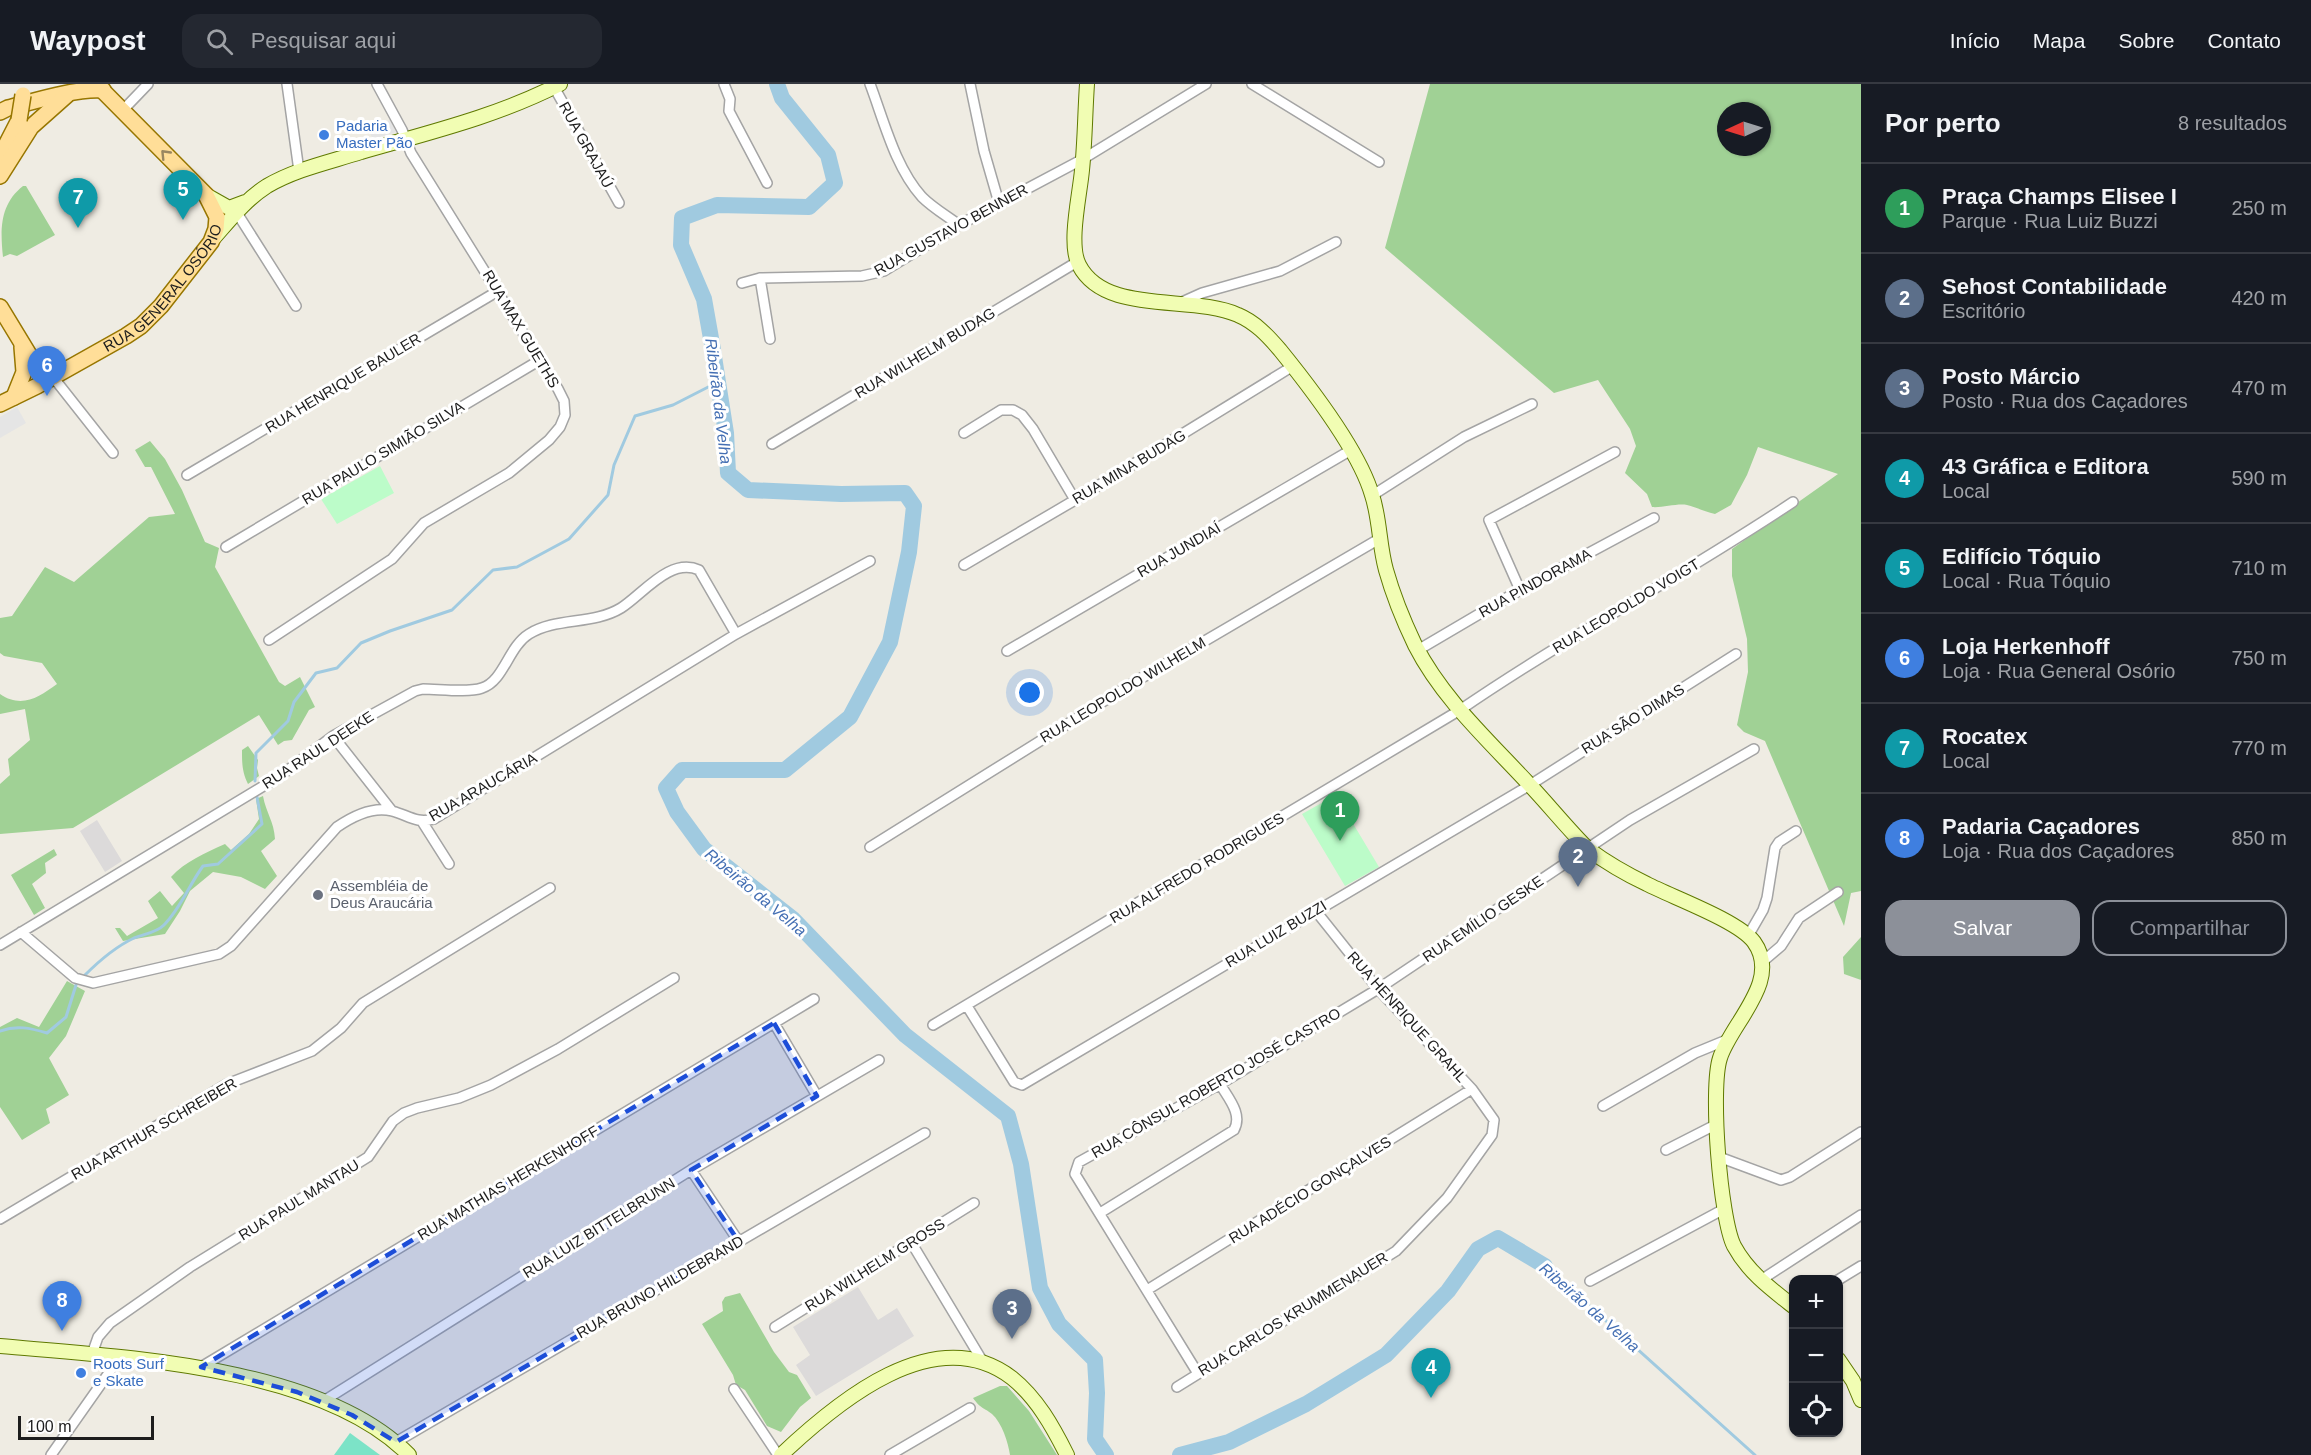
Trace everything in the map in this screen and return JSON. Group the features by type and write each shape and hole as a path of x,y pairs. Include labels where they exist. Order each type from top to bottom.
{"main road":[{"path":"1087,84 1083,159 1076,213 1077,262 1085,275 1098,286 1132,298 1222,309 1253,323 1270,338 1293,366 1351,450 1362,470 1373,495 1386,570 1418,650 1460,710 1588,849 1607,863 1645,884 1712,915 1748,936 1754,942 1760,953 1760,980 1754,1000 1729,1039 1720,1058 1716,1075 1719,1157 1728,1234 1749,1269 1789,1303"},
{"name":"RUA GENERAL OSÓRIO","path":"7,400 99,352 141,326 161,306 237,213 249,200 267,187 299,171 492,112 557,86"},
{"path":"0,112 8,108 100,87 206,195 229,208 249,200"},
{"path":"0,158 19,120 23,90"},
{"path":"0,176 31,127 67,95"},
{"path":"206,195 217,217 216,229 211,242"},
{"path":"0,307 21,344 37,365 53,377"},
{"path":"7,400 24,372 21,344"},
{"path":"0,1346 201,1367 297,1392 359,1418 396,1442 409,1455"},
{"path":"780,1455 820,1419 884,1378 910,1366 945,1357 960,1356 983,1362 1006,1374 1026,1391 1045,1415 1067,1455"},
{"path":"1843,1365 1861,1400"}],"street":[{"path":"123,110 148,84"},
{"path":"287,84 299,171"},
{"name":"RUA MAX GUETHS","path":"269,640 392,559 424,524 509,473 549,440 560,427 565,415 564,401 411,153 377,84"},
{"path":"724,84 730,99 729,111 767,183"},
{"path":"870,84 899,160 914,186 924,199 959,225"},
{"path":"970,84 984,151 999,203"},
{"name":"RUA GUSTAVO BENNER","path":"742,283 760,278 874,275 959,225 1083,159 1206,84"},
{"path":"1252,84 1379,162"},
{"name":"RUA GRAJAÚ","path":"557,86 619,203"},
{"path":"237,213 296,306"},
{"path":"1180,303 1202,293 1280,271 1336,242"},
{"name":"RUA WILHELM BUDAG","path":"772,444 1077,262"},
{"path":"760,278 770,339"},
{"name":"RUA HENRIQUE BAULER","path":"187,474 498,291"},
{"name":"RUA PAULO SIMIÃO SILVA","path":"226,547 540,360"},
{"name":"RUA MINA BUDAG","path":"964,565 1075,500 1293,366"},
{"path":"53,377 113,453"},
{"path":"1373,495 1464,437 1532,404"},
{"path":"964,432 1001,410 1013,410 1022,416 1033,429 1075,500"},
{"name":"RUA JUNDIAÍ","path":"1007,651 1351,450"},
{"path":"1520,590 1489,520 1615,452"},
{"name":"RUA LEOPOLDO VOIGT","path":"1460,710 1513,674 1704,560 1793,502"},
{"name":"RUA PINDORAMA","path":"1418,650 1520,590 1654,518"},
{"name":"RUA LEOPOLDO WILHELM","path":"870,847 1132,683 1379,539"},
{"name":"RUA ARAUCÁRIA","path":"21,932 75,978 93,983 219,954 231,946 337,826 370,811 392,811 423,823 447,812 736,634 870,561"},
{"name":"RUA RAUL DEEKE","path":"0,945 280,776 333,736 415,691 480,689 489,685 512,650 530,633 541,628 605,616 621,608 668,572 691,566 699,570 736,634"},
{"name":"RUA SÃO DIMAS","path":"1530,785 1736,654"},
{"name":"RUA ALFREDO RODRIGUES","path":"933,1025 1460,710"},
{"path":"333,736 392,811"},
{"name":"RUA EMÍLIO GESKE","path":"1378,989 1630,820 1754,749"},
{"name":"RUA LUIZ BUZZI","path":"967,1006 1014,1082 1022,1085 1530,785"},
{"path":"423,823 448,864"},
{"path":"1748,936 1767,898 1775,848 1779,842 1796,831"},
{"name":"RUA ARTHUR SCHREIBER","path":"0,1220 227,1084 312,1051 341,1028 363,1003 550,888"},
{"path":"1761,963 1781,946 1799,918 1838,892"},
{"name":"RUA HENRIQUE GRAHL","path":"1316,910 1378,989 1472,1089 1494,1120 1494,1127"},
{"name":"RUA PAUL MANTAU","path":"92,1354 98,1337 110,1323 190,1267 368,1157 393,1121 404,1113 459,1098 491,1085 558,1049 674,978"},
{"name":"RUA CÔNSUL ROBERTO JOSÉ CASTRO","path":"1197,1372 1075,1174 1079,1162 1220,1084 1378,989"},
{"name":"RUA MATHIAS HERKENHOFF","path":"201,1367 814,999"},
{"path":"774,1023 817,1096"},
{"path":"1603,1106 1695,1053 1729,1039"},
{"name":"RUA LUIZ BITTELBRUNN","path":"322,1402 691,1170 879,1060"},
{"path":"1100,1213 1234,1130 1238,1123 1237,1114 1220,1084"},
{"name":"RUA ADÉCIO GONÇALVES","path":"1147,1290 1472,1089"},
{"path":"1666,1150 1717,1124"},
{"name":"RUA CARLOS KRUMMENAUER","path":"1177,1386 1396,1251 1447,1198 1492,1135 1494,1127"},
{"path":"1719,1157 1781,1180 1790,1177 1861,1132"},
{"name":"RUA BRUNO HILDEBRAND","path":"396,1442 925,1133"},
{"path":"691,1170 739,1242"},
{"name":"RUA WILHELM GROSS","path":"775,1328 974,1203"},
{"path":"1590,1281 1725,1209"},
{"path":"1761,1280 1861,1215"},
{"path":"911,1242 983,1362"},
{"path":"1843,1277 1861,1266"},
{"path":"51,1455 120,1357"},
{"path":"734,1389 780,1455"},
{"path":"890,1455 970,1408"}],"highlighted area":[{"path":"774,1023 817,1096 691,1170 739,1242 396,1442 352,1415 297,1392 201,1367"}],"shaded area":[{"path":"390,120 396,132 373,139 367,128"},
{"path":"17,407 26,423 0,438 0,417"},
{"path":"97,820 122,861 105,872 80,831"},
{"path":"858,1287 878,1320 897,1308 914,1336 816,1396 796,1365 810,1355 793,1327"}],"green space":[{"path":"1430,84 1861,84 1861,891 1851,893 1844,926 1765,741 1744,732 1737,725 1748,672 1747,639 1732,576 1732,549 1838,474 1758,447 1747,475 1731,505 1715,514 1683,505 1652,507 1647,494 1625,473 1636,446 1630,429 1598,380 1554,393 1385,248"},
{"path":"26,186 55,235 17,256 10,254 3,257 3,218 15,193"},
{"path":"150,441 165,459 182,490 205,542 219,548 215,567 279,682 285,686 300,677 315,707 309,710 292,740 278,745 259,715 73,828 0,834 0,784 10,775 8,759 30,740 25,709 0,714 0,694 16,701 30,700 57,684 42,663 4,656 0,653 0,618 12,616 45,567 74,582 149,517 175,514 151,467 145,467 135,450"},
{"path":"380,466 394,493 337,524 321,499"},
{"path":"248,746 258,760 259,776 248,784 243,767 242,750"},
{"path":"1336,795 1379,867 1345,886 1302,814"},
{"path":"263,796 275,839 261,851 277,876 265,889 241,877 213,872 190,891 165,934 123,941 115,928 120,928 127,936 158,918 148,901 160,891 172,906 184,893 171,877 177,871 196,858 225,844 231,850 249,834 259,819 256,799"},
{"path":"54,849 57,855 45,863 46,873 32,884 45,908 34,915 11,875"},
{"path":"1861,937 1861,980 1844,974 1843,957"},
{"path":"67,981 85,991 66,1036 49,1058 69,1095 46,1109 50,1123 22,1140 0,1107 0,1027 17,1018 39,1027"},
{"path":"740,1293 774,1352 789,1372 797,1375 811,1398 800,1407 781,1432 767,1426 745,1390 736,1385 733,1375 702,1324 723,1311 722,1302 725,1297"},
{"path":"1000,1386 1007,1386 1029,1411 1057,1455 1010,1455 999,1422 973,1398"},
{"path":"350,1433 380,1455 334,1455"}],"waterway":[{"name":"Ribeirão da Velha","path":"777,84 782,98 828,155 835,183 809,207 717,205 682,218 681,245 704,299 726,433 728,473 748,490 841,494 905,493 914,506 909,552 890,642 850,717 785,770 682,770 666,788 677,812 704,849 793,919 905,1035 1008,1116 1021,1164 1040,1288 1059,1324 1095,1360 1097,1393 1095,1439 1106,1455"},
{"path":"255,781 256,753 288,721 294,702 316,673 337,668 361,643 452,610 493,570 517,567 569,539 608,495 614,465 635,416 673,405 718,382"},
{"path":"85,975 120,945 164,925 203,866 218,864 262,824 257,797"},
{"path":"0,1031 24,1028 47,1033 66,1017 76,985"},
{"name":"Ribeirão da Velha","path":"1180,1455 1229,1442 1306,1404 1386,1355 1448,1291 1478,1249 1498,1238 1545,1266"},
{"name":"Ribeirão da Velha","path":"1545,1266 1755,1455"}],"place":[{"name":"Padaria Master Pão","path":"324,135"},
{"name":"Edifício Tóquio","path":"183,220"},
{"name":"Rocatex","path":"78,228"},
{"name":"Loja Herkenhoff","path":"47,396"},
{"name":"Praça Champs Elisee I","path":"1340,841"},
{"name":"Sehost Contabilidade","path":"1578,887"},
{"name":"Assembléia de Deus Araucária","path":"318,895"},
{"name":"Padaria Caçadores","path":"62,1331"},
{"name":"Posto Márcio","path":"1012,1339"},
{"name":"Roots Surf e Skate","path":"81,1373"},
{"name":"43 Gráfica e Editora","path":"1431,1398"}]}
